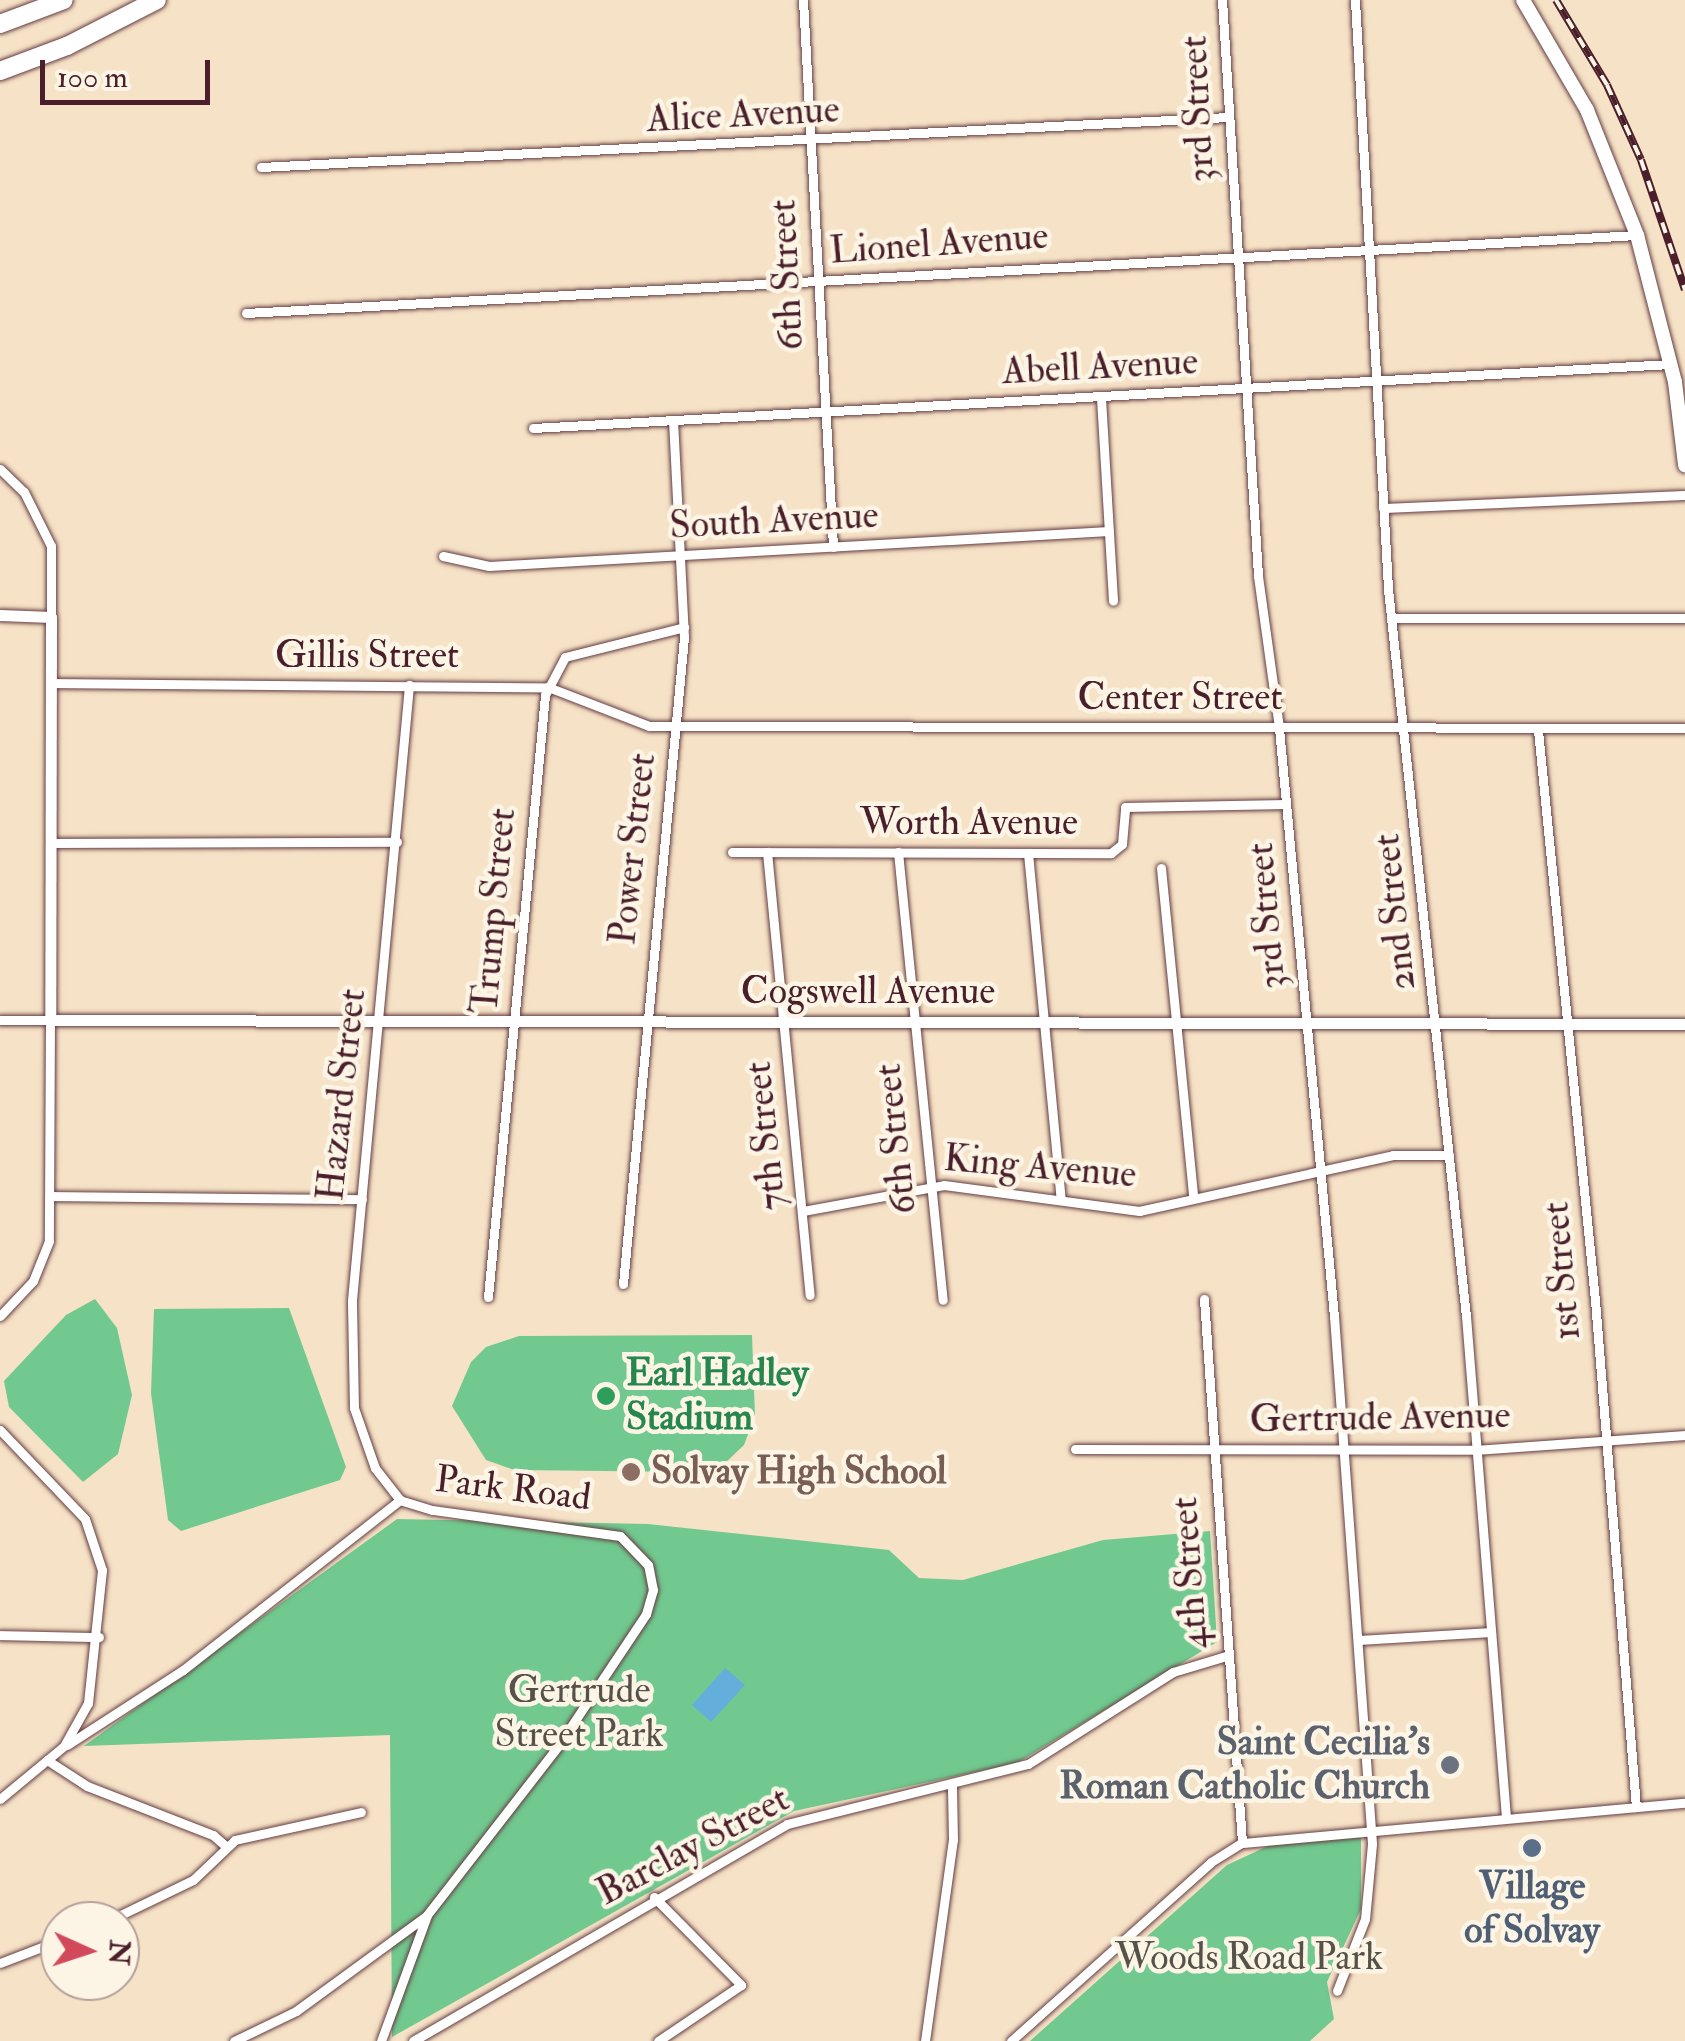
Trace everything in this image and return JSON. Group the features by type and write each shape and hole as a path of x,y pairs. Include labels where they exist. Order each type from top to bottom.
{"highway":[{"path":"0,24 64,0"},
{"path":"0,70 83,39 157,0"}],"main road":[{"path":"1523,0 1587,110 1636,235 1671,364 1685,465"}],"street":[{"name":"6th Street","path":"803,0 833,548"},
{"name":"3rd Street","path":"1222,0 1243,389 1262,624 1279,728 1307,1023 1359,1640 1370,1828 1365,1919 1337,1991"},
{"name":"2nd Street","path":"1354,0 1383,508 1449,1154 1506,1817"},
{"name":"Alice Avenue","path":"261,167 810,142 1228,117"},
{"name":"Lionel Avenue","path":"246,314 1636,235"},
{"name":"Abell Avenue","path":"532,428 1671,364"},
{"path":"1101,398 1113,602"},
{"name":"Power Street","path":"623,1284 684,627 673,420"},
{"path":"0,469 24,492 51,546 52,684 50,1196 45,1258 20,1296 0,1316"},
{"path":"1383,508 1685,495"},
{"name":"South Avenue","path":"443,556 489,566 1110,531"},
{"path":"0,615 51,617"},
{"path":"1394,618 1685,618"},
{"path":"548,686 565,657 581,650 684,627"},
{"name":"Gillis Street","path":"52,684 548,686 649,726 675,726"},
{"name":"Hazard Street","path":"400,1500 375,1468 354,1408 350,1341 409,685"},
{"name":"Trump Street","path":"488,1298 548,686"},
{"name":"Center Street","path":"675,726 1685,728"},
{"name":"1st Street","path":"1538,730 1606,1442 1636,1808"},
{"name":"Worth Avenue","path":"732,852 1028,853 1120,849 1125,806 1286,804"},
{"path":"51,842 397,842"},
{"name":"7th Street","path":"767,852 810,1295"},
{"name":"6th Street","path":"898,852 942,1300"},
{"path":"1028,853 1061,1199"},
{"path":"1161,868 1193,1196"},
{"path":"0,1020 50,1020"},
{"name":"Cogswell Avenue","path":"50,1020 1685,1024"},
{"name":"King Avenue","path":"803,1211 931,1186 1061,1199 1119,1212 1393,1155 1449,1154"},
{"path":"50,1196 362,1199"},
{"name":"4th Street","path":"1204,1299 1242,1842"},
{"path":"0,1430 58,1486 93,1534 102,1570 99,1636 88,1703 64,1746"},
{"name":"Gertrude Avenue","path":"1075,1449 1475,1450 1685,1435"},
{"path":"0,1799 64,1746 184,1670 400,1500"},
{"name":"Park Road","path":"381,2041 427,1915 558,1746 646,1614 653,1590 648,1565 620,1536 432,1510 400,1500"},
{"path":"1359,1640 1491,1632"},
{"path":"0,1635 99,1636"},
{"name":"Barclay Street","path":"413,2041 654,1897 786,1824 952,1786 1028,1764 1173,1672 1226,1656"},
{"path":"46,1760 87,1786 214,1834 227,1847"},
{"path":"925,2041 953,1840 952,1786"},
{"path":"1011,2041 1212,1862 1242,1842 1370,1828 1685,1804"},
{"path":"140,1906 193,1880 227,1847 252,1833 362,1812"},
{"path":"654,1897 741,1984 658,2041"},
{"path":"234,2041 296,2011 427,1915"},
{"path":"0,1963 40,1948"}],"green space":[{"path":"95,1299 117,1328 132,1395 118,1454 83,1482 9,1407 4,1381 66,1315"},
{"path":"289,1308 346,1467 340,1480 181,1531 168,1520 151,1393 154,1309"},
{"name":"Earl Hadley Stadium","path":"752,1335 755,1416 744,1445 723,1465 694,1472 514,1470 486,1460 452,1406 471,1362 486,1347 519,1336"},
{"name":"Gertrude Street Park","path":"397,1519 648,1524 889,1550 919,1578 963,1580 1103,1540 1210,1531 1217,1642 1017,1763 794,1811 392,2037 390,1735 84,1746"},
{"name":"Woods Road Park","path":"1361,1835 1361,1909 1327,1982 1334,2019 1310,2041 1030,2041 1227,1865 1270,1845"}],"water":[{"path":"725,1668 745,1685 711,1722 692,1705"}],"railway":[{"path":"1556,0 1607,85 1641,160 1685,290"}],"place":[{"name":"Earl Hadley Stadium","path":"606,1396"},
{"name":"Solvay High School","path":"631,1472"},
{"name":"Saint Cecilia's Roman Catholic Church","path":"1450,1765"},
{"name":"Village of Solvay","path":"1532,1848"}]}
